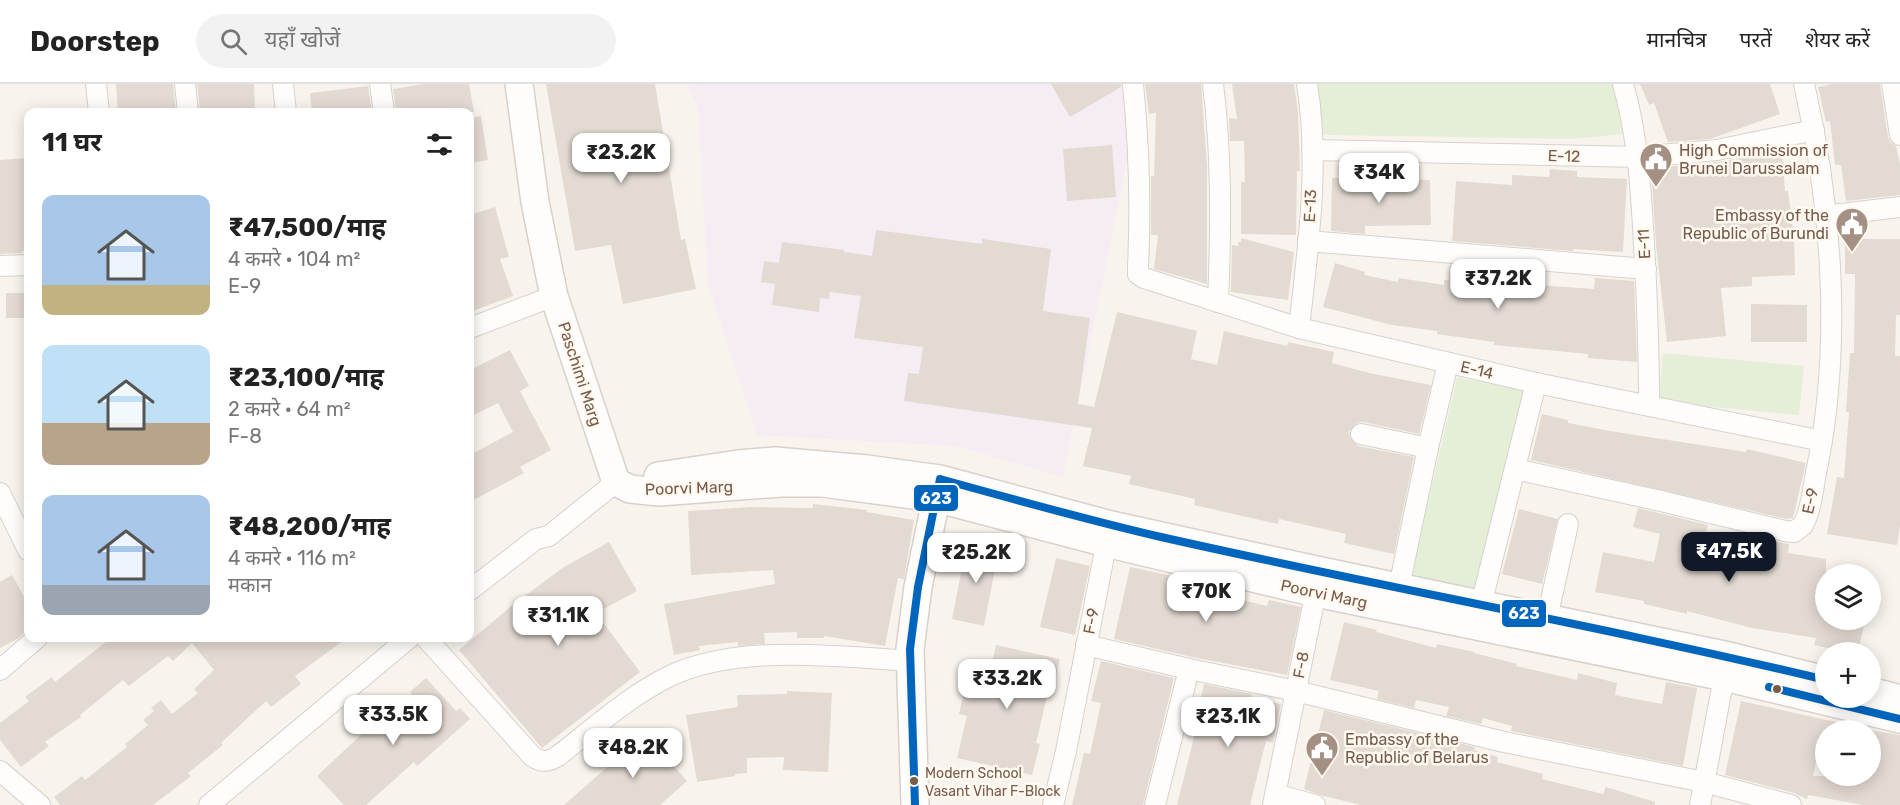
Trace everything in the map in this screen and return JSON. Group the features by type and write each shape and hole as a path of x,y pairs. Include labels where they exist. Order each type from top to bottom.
{"main road":[{"name":"Paschimi Marg","path":"519,84 535,202 554,296 614,477"},
{"name":"Poorvi Marg","path":"614,477 775,461 867,469 1108,534 1318,582 1726,666 1815,678"},
{"path":"915,805 910,661 918,587 943,490"},
{"path":"925,805 919,650 921,621 943,490"},
{"name":"Poorvi Marg","path":"1318,582 1399,587 1547,618 1726,666 1900,719"},
{"path":"1881,694 1900,699"}],"street":[{"path":"96,84 99,108"},
{"path":"185,84 188,108"},
{"path":"283,84 286,108"},
{"path":"380,84 383,108"},
{"name":"E-14","path":"1133,84 1140,177 1138,273 1144,278 1299,328 1536,383 1822,441"},
{"path":"1213,84 1218,119 1218,302"},
{"name":"E-13","path":"1299,328 1308,241 1312,150 1307,84"},
{"name":"E-11","path":"1623,84 1638,157 1649,331 1649,405"},
{"name":"E-9","path":"1515,469 1785,531 1794,532 1800,529 1806,520 1822,441 1828,387 1830,330 1825,216 1819,156 1804,84"},
{"path":"1892,84 1900,135"},
{"name":"E-12","path":"1312,150 1638,157 1717,150 1814,130"},
{"path":"1825,216 1900,207"},
{"path":"1308,241 1646,269"},
{"path":"0,266 24,265"},
{"path":"474,326 554,296"},
{"path":"1399,587 1448,363"},
{"path":"1481,604 1536,383"},
{"path":"1361,434 1428,448"},
{"path":"474,587 536,539 541,525 614,477"},
{"path":"0,493 24,542"},
{"path":"1547,618 1568,524"},
{"name":"F-9","path":"1053,805 1066,751 1108,534"},
{"name":"F-8","path":"1274,800 1318,582"},
{"path":"0,670 32,642"},
{"path":"209,805 404,642"},
{"path":"430,642 532,756 542,762 558,756 636,696 670,676 705,663 777,655 910,661"},
{"path":"1086,645 1296,691 1504,742 1704,782 1791,805"},
{"path":"1700,805 1726,666"},
{"path":"1155,805 1189,669"},
{"path":"0,771 40,805"},
{"path":"1274,800 1316,805"}],"shaded area":[{"path":"687,84 1125,84 1132,136 1063,477 956,446 757,435 708,285 698,109"}],"green space":[{"path":"1313,84 1613,84 1623,134 1572,139 1328,135 1316,132"},
{"path":"1663,353 1804,366 1799,415 1658,402"},
{"path":"1457,377 1531,392 1477,595 1410,580"}],"building":[{"path":"116,84 173,84 176,108 118,108"},
{"path":"197,84 254,84 255,108 200,108"},
{"path":"423,84 469,84 473,108 395,108 393,89"},
{"path":"546,84 655,84 681,240 685,239 696,289 623,304 611,245 575,251"},
{"path":"1051,84 1121,84 1121,87 1070,117"},
{"path":"1145,84 1201,84 1207,166 1207,284 1154,269 1158,235 1151,235 1151,176 1154,176 1156,113 1149,114"},
{"path":"1232,84 1294,84 1298,112 1300,171 1297,171 1296,235 1241,234 1241,182 1245,182 1244,141 1230,141 1229,118 1237,119"},
{"path":"1640,84 1770,84 1780,114 1710,139 1668,142 1654,103 1649,105"},
{"path":"1832,84 1880,84 1888,137 1896,146 1900,164 1900,195 1846,201 1841,165 1835,165 1830,121 1826,122 1818,87"},
{"path":"368,86 371,108 312,108 310,93"},
{"path":"481,116 488,160 474,162 474,117"},
{"path":"1112,145 1116,197 1067,201 1063,149"},
{"path":"1782,149 1785,191 1788,191 1794,237 1795,275 1752,277 1752,286 1721,288 1726,336 1667,342 1656,244 1651,168 1719,162"},
{"path":"24,158 24,251 22,253 0,254 0,160"},
{"path":"1550,169 1577,171 1577,177 1627,179 1623,252 1573,249 1573,251 1452,241 1456,181 1512,185 1512,175 1549,177"},
{"path":"1332,178 1430,180 1431,225 1365,226 1365,234 1331,231"},
{"path":"495,207 509,257 500,259 513,296 474,311 474,214"},
{"path":"876,230 982,244 982,239 1051,249 1043,311 1090,318 1078,404 1094,407 1117,312 1197,331 1191,359 1217,365 1224,331 1287,346 1288,342 1334,352 1332,363 1431,385 1419,434 1363,422 1357,423 1349,431 1350,438 1358,446 1414,457 1394,554 1344,543 1346,534 1279,519 1278,524 1194,505 1195,499 1129,484 1131,476 1083,466 1092,428 904,401 908,373 919,374 923,347 854,338 861,296 830,292 829,299 820,298 819,312 772,305 775,284 761,282 764,261 779,263 782,242 872,256"},
{"path":"1241,238 1294,252 1288,300 1231,292 1232,245 1238,246"},
{"path":"1845,239 1900,239 1900,315 1896,315 1895,356 1900,356 1900,526 1897,545 1827,534 1837,477 1844,478 1849,412 1846,412 1850,353 1854,353 1855,274 1845,274"},
{"path":"1335,263 1365,272 1364,275 1398,282 1399,278 1444,285 1444,280 1449,280 1450,265 1484,268 1484,274 1489,274 1489,277 1537,281 1537,285 1594,289 1595,278 1634,281 1637,362 1588,358 1588,354 1494,345 1494,342 1392,325 1323,307"},
{"path":"6,293 24,293 24,318 6,318"},
{"path":"1751,304 1807,305 1807,342 1751,342"},
{"path":"510,350 529,386 520,391 551,450 520,467 524,473 474,500 474,453 513,432 498,403 474,415 474,368"},
{"path":"1542,414 1568,420 1568,423 1610,431 1746,452 1747,449 1806,463 1793,518 1787,519 1531,460"},
{"path":"813,504 867,510 867,512 914,520 904,579 898,578 885,646 824,636 824,638 797,638 797,632 764,633 765,644 738,646 738,642 699,646 700,650 674,655 664,604 775,584 773,570 691,575 688,511 752,507 813,508"},
{"path":"1638,508 1708,525 1705,535 1737,542 1735,548 1767,556 1770,540 1789,544 1788,553 1826,559 1826,564 1815,564 1815,630 1863,630 1860,642 1815,642 1815,645 1814,645 1816,638 1752,628 1687,611 1687,614 1644,604 1644,601 1595,592 1603,552 1654,562 1660,534 1633,527"},
{"path":"1519,509 1558,519 1542,584 1502,574"},
{"path":"609,542 637,591 596,613 640,672 542,748 459,650 469,642 474,642 474,637 515,603 564,567"},
{"path":"967,542 999,548 984,626 952,619"},
{"path":"1056,558 1090,566 1075,635 1040,627"},
{"path":"1130,567 1220,586 1218,594 1267,606 1269,600 1301,607 1287,675 1114,639"},
{"path":"12,575 24,597 24,633 0,648 0,582"},
{"path":"1344,622 1436,648 1437,644 1474,652 1517,664 1516,666 1577,680 1578,673 1617,683 1615,695 1662,704 1666,682 1697,688 1683,766 1511,731 1512,726 1483,718 1481,724 1446,716 1449,707 1416,700 1414,708 1377,699 1379,691 1330,680"},
{"path":"106,642 342,642 295,676 301,684 271,707 266,701 221,743 223,745 188,773 191,776 153,805 60,805 54,797 82,776 85,780 127,747 125,744 148,725 143,720 154,711 151,708 161,700 172,714 198,693 194,689 214,670 192,643 173,661 168,656 129,686 123,680 80,715 81,717 45,742 49,746 21,767 0,740 0,723 29,701 25,697 52,677 55,682"},
{"path":"996,645 1060,659 1052,693 1048,692 1036,743 1040,744 1032,775 957,758 967,716 959,714 967,679 987,684"},
{"path":"1101,661 1174,678 1143,805 1072,805 1084,753 1090,754 1101,703 1091,701"},
{"path":"426,678 456,711 460,708 470,719 417,766 414,762 366,805 344,805 317,776 377,720 380,723"},
{"path":"1204,684 1252,694 1251,697 1281,704 1273,743 1266,741 1250,805 1177,805 1197,726 1195,725"},
{"path":"787,691 832,693 828,772 783,770 784,757 747,758 747,773 697,782 686,715 738,707 737,695 787,694"},
{"path":"1741,701 1827,720 1815,720 1813,776 1815,776 1815,786 1881,786 1881,732 1900,735 1900,805 1863,805 1808,795 1807,799 1794,793 1725,775"},
{"path":"1324,710 1475,747 1474,750 1498,757 1497,762 1543,774 1542,779 1603,794 1606,787 1655,802 1655,805 1361,805 1320,795 1304,789"},
{"path":"645,734 687,781 660,805 564,805"}],"transit line":[{"name":"623","path":"915,805 910,649 918,587 940,479 1161,537 1660,642 1815,677"},
{"name":"623","path":"1769,687 1900,719"}],"place":[{"name":"High Commission of Brunei Darussalam","path":"1656,188"},
{"name":"Embassy of the Republic of Burundi","path":"1852,253"},
{"name":"Embassy of the Republic of Belarus","path":"1322,777"},
{"name":"Modern School Vasant Vihar F-Block","path":"914,781"}]}
